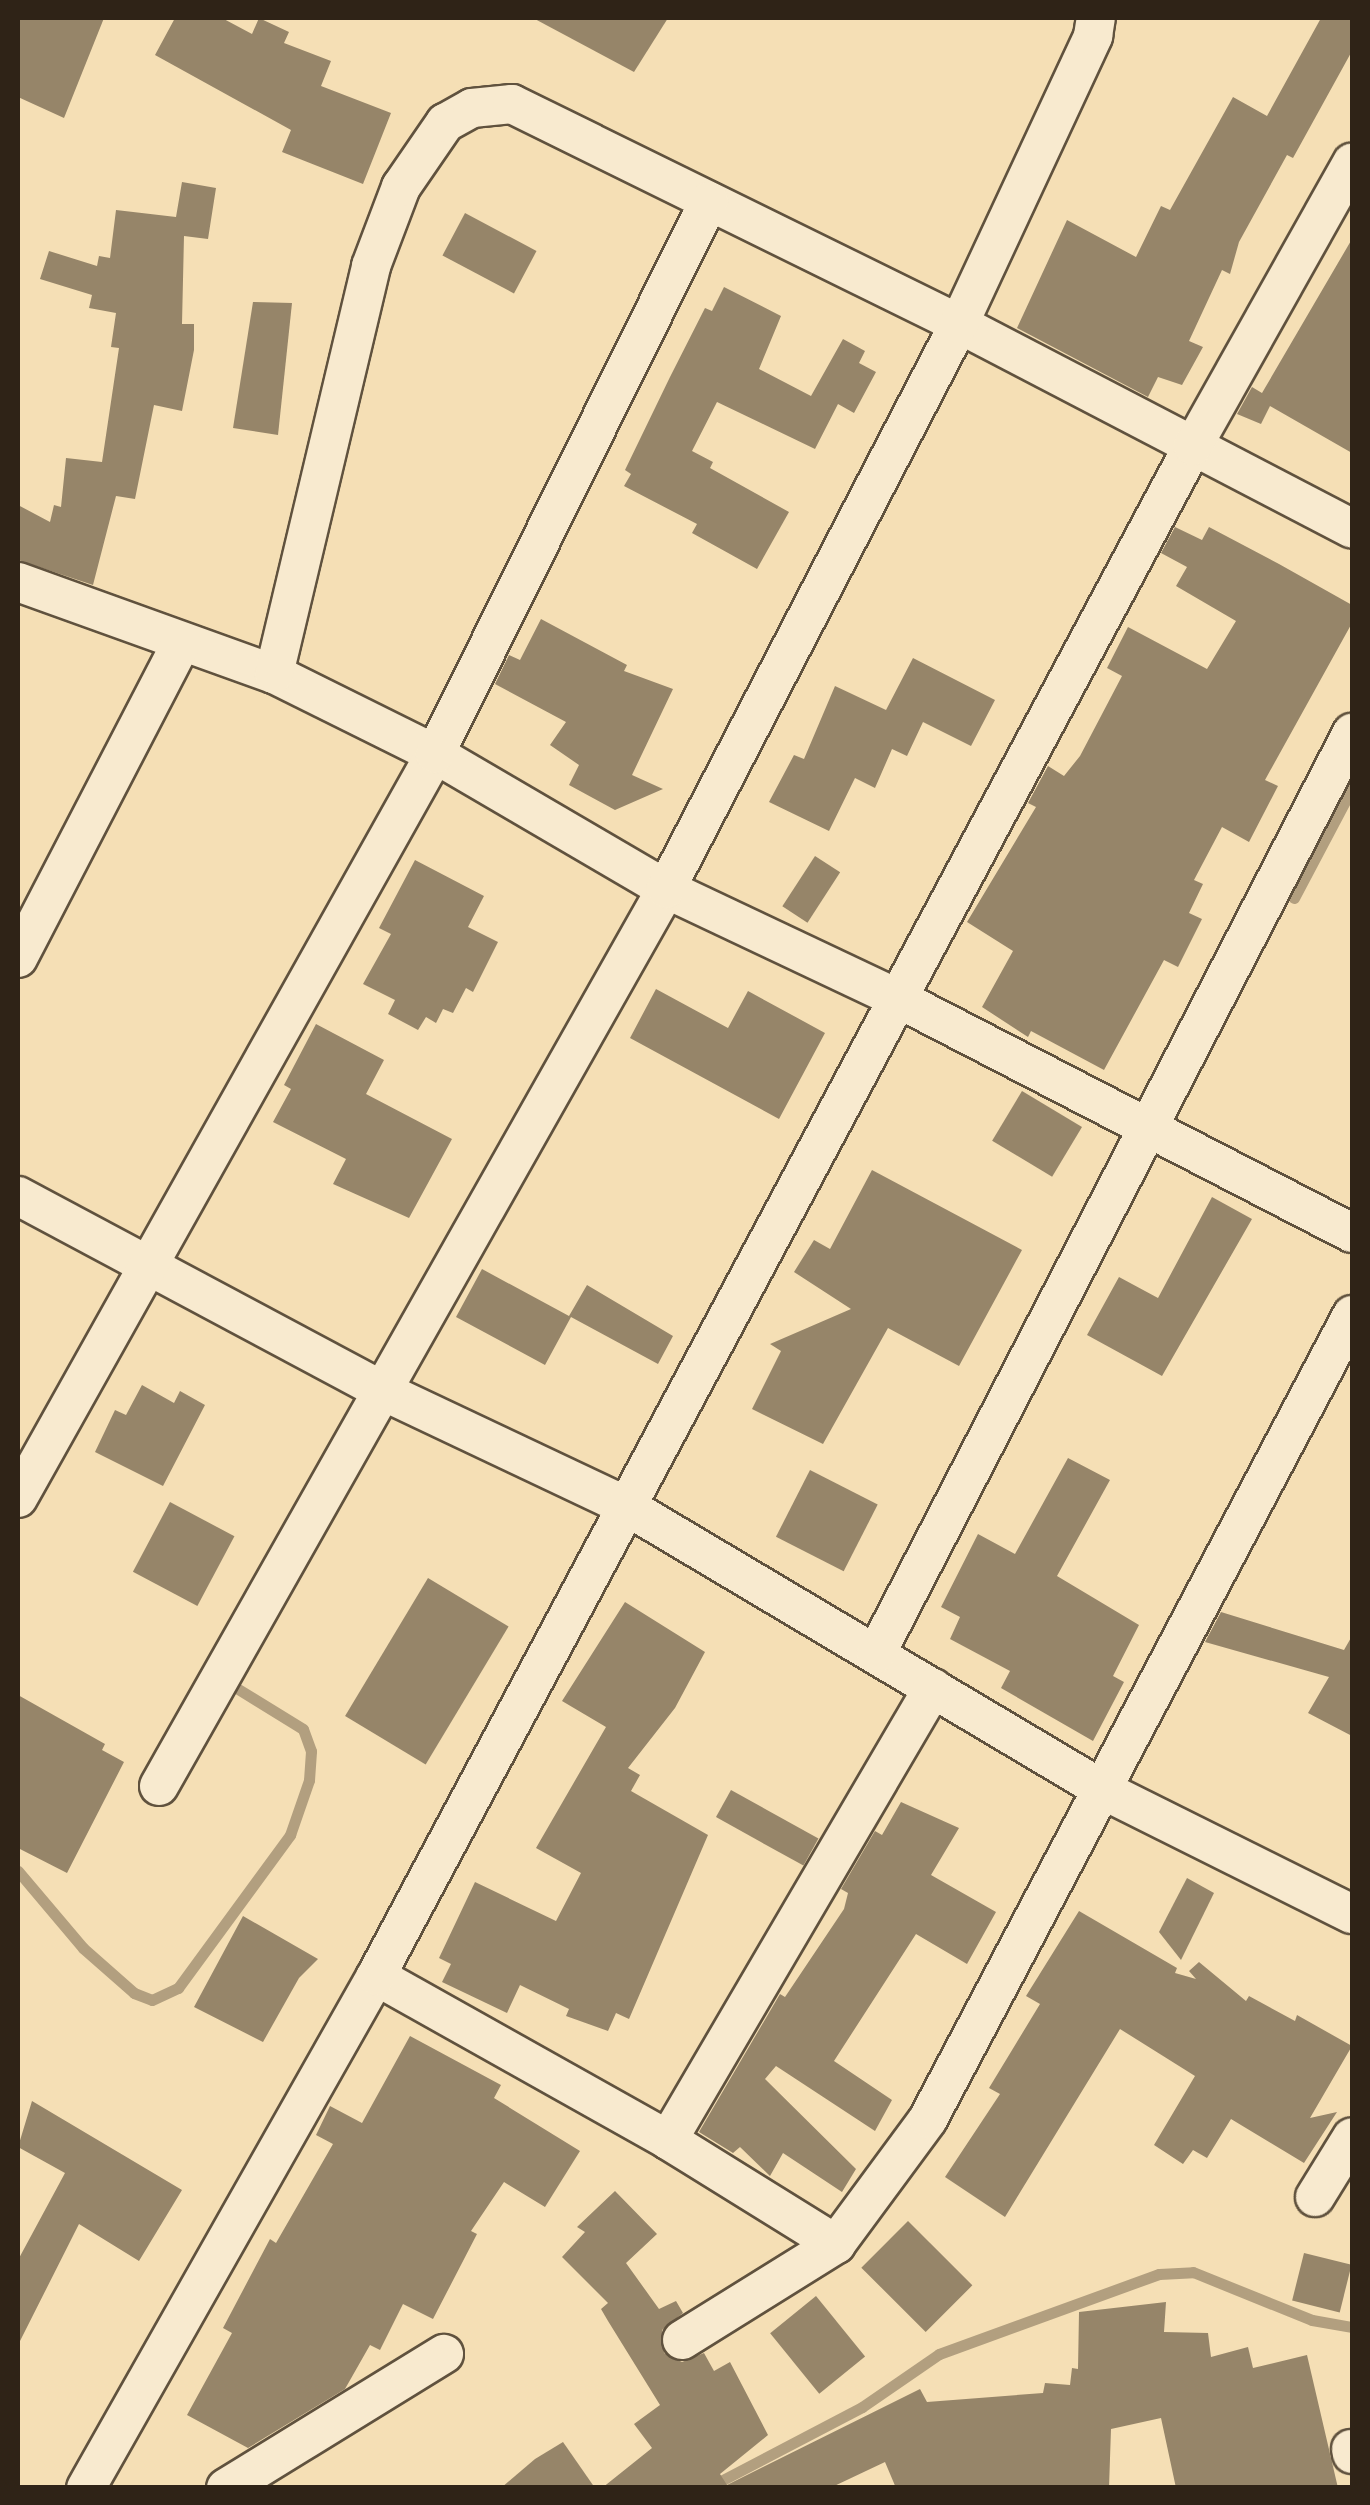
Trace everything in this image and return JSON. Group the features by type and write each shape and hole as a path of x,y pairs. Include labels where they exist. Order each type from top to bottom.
{"street":[{"path":"159,1786 666,890 959,324 1093,36 1096,18"},
{"path":"274,674 371,266 401,187 445,123 472,108 512,104 959,324 1352,529"},
{"path":"86,2488 376,1976 1193,446 1352,162"},
{"path":"18,1498 143,1267 435,754 709,201"},
{"path":"18,582 274,674 435,754 666,890 897,998 1352,1233"},
{"path":"18,958 182,642"},
{"path":"876,1654 1352,733"},
{"path":"18,1196 143,1267 385,1392 626,1506 1104,1791 1352,1914"},
{"path":"682,2340 836,2244 928,2119 1352,1315"},
{"path":"668,2140 933,1688"},
{"path":"376,1976 668,2140 836,2244"},
{"path":"1316,2197 1352,2137"},
{"path":"226,2488 444,2354"}],"building":[{"path":"18,18 104,18 64,118 18,97"},
{"path":"175,18 222,18 252,34 259,18 289,32 284,43 331,61 321,86 391,113 363,184 282,152 291,130 155,55"},
{"path":"533,18 668,18 634,72"},
{"path":"1321,18 1352,18 1352,51 1293,158 1287,155 1239,242 1230,274 1222,270 1189,341 1203,347 1182,385 1158,377 1148,397 1017,328 1067,220 1136,257 1161,206 1170,210 1233,97 1267,116"},
{"path":"182,182 216,188 208,239 184,236 182,324 194,324 194,350 182,411 154,405 135,499 116,496 93,585 18,560 18,505 50,522 54,505 61,507 66,458 102,462 119,348 111,347 116,313 89,308 92,295 40,279 49,251 97,266 99,256 110,258 116,210 176,217"},
{"path":"465,213 537,251 514,293 442,255"},
{"path":"1352,239 1352,453 1270,406 1261,424 1237,414 1252,387 1262,393"},
{"path":"724,287 781,316 759,369 811,396 843,339 865,351 859,363 876,372 854,413 838,404 815,449 717,402 692,451 713,462 710,468 789,512 757,569 692,533 697,524 624,486 631,474 625,470 670,377 705,308 712,311"},
{"path":"253,302 292,303 278,435 233,428"},
{"path":"1175,527 1202,540 1209,527 1279,564 1352,605 1352,623 1265,780 1278,786 1249,842 1222,827 1194,880 1203,884 1189,913 1202,919 1178,967 1164,960 1104,1070 1031,1031 1028,1037 982,1007 1013,951 967,922 1036,807 1028,803 1048,766 1064,776 1080,756 1122,676 1107,668 1128,627 1207,669 1236,621 1176,586 1187,567 1161,553"},
{"path":"541,619 627,665 624,671 673,689 632,775 663,789 615,810 569,785 579,765 550,745 566,722 495,684 509,655 520,660"},
{"path":"913,658 995,700 971,746 923,722 907,756 892,749 875,788 855,778 829,831 769,802 794,755 804,759 835,686 886,710"},
{"path":"815,856 840,872 807,923 782,906"},
{"path":"415,860 484,896 468,927 498,942 473,992 466,988 453,1013 443,1009 436,1023 426,1017 418,1030 388,1014 395,1000 363,984 391,934 379,928"},
{"path":"656,989 728,1028 748,991 825,1033 779,1119 630,1038"},
{"path":"316,1024 384,1060 366,1094 452,1139 409,1218 333,1184 346,1159 273,1122 291,1089 284,1085"},
{"path":"1022,1091 1082,1127 1052,1177 992,1141"},
{"path":"872,1170 1022,1250 959,1366 888,1328 823,1444 752,1409 781,1351 770,1344 851,1309 794,1272 814,1240 830,1249"},
{"path":"1212,1197 1252,1219 1162,1376 1087,1335 1119,1277 1158,1298"},
{"path":"482,1269 569,1316 587,1285 673,1336 658,1364 571,1317 545,1365 456,1317"},
{"path":"142,1385 174,1403 180,1391 205,1405 163,1486 95,1452 115,1410 126,1415"},
{"path":"1068,1458 1110,1480 1057,1576 1139,1625 1113,1676 1124,1682 1093,1741 1001,1688 1010,1671 950,1639 960,1617 941,1607 978,1534 1015,1554"},
{"path":"810,1470 878,1505 844,1571 776,1537"},
{"path":"170,1502 234,1536 197,1606 133,1572"},
{"path":"428,1578 509,1626 426,1764 345,1716"},
{"path":"625,1602 705,1652 675,1708 628,1768 640,1775 631,1791 708,1835 629,2019 616,2013 608,2031 566,2016 569,2009 520,1985 507,2013 442,1982 451,1964 439,1958 475,1882 556,1921 581,1873 536,1848 606,1727 562,1701"},
{"path":"1221,1612 1344,1650 1352,1636 1352,1736 1308,1713 1329,1677 1205,1642"},
{"path":"18,1695 105,1744 102,1750 124,1762 67,1873 18,1848"},
{"path":"731,1790 818,1838 803,1866 716,1817"},
{"path":"901,1802 959,1828 931,1875 996,1912 967,1964 916,1934 834,2061 892,2100 875,2131 776,2066 765,2079 856,2169 842,2192 783,2153 770,2176 740,2147 733,2153 699,2132 780,1994 785,1997 844,1909 848,1893 841,1889 875,1831 882,1835"},
{"path":"1187,1878 1214,1893 1181,1960 1159,1932"},
{"path":"1079,1911 1177,1968 1175,1973 1196,1979 1189,1971 1199,1962 1246,2001 1249,1996 1295,2021 1297,2015 1352,2046 1310,2118 1337,2112 1304,2163 1231,2119 1207,2158 1193,2150 1183,2164 1154,2145 1195,2076 1120,2029 1005,2217 945,2177 1000,2094 989,2088 1040,2004 1026,1996"},
{"path":"243,1916 318,1959 299,1978 263,2042 194,2007"},
{"path":"410,2036 501,2085 494,2098 580,2151 545,2207 504,2182 471,2231 477,2234 433,2319 403,2304 380,2350 370,2345 345,2389 248,2448 187,2415 232,2333 223,2328 270,2239 276,2243 333,2144 316,2135 330,2106 362,2123"},
{"path":"32,2101 182,2190 139,2261 79,2224 18,2345 18,2260 65,2173 18,2147"},
{"path":"615,2191 657,2234 626,2263 659,2309 676,2301 683,2313 662,2330 664,2353 682,2362 704,2353 714,2371 730,2362 768,2435 720,2474 727,2485 920,2389 927,2402 1043,2393 1045,2383 1070,2385 1072,2368 1078,2369 1079,2312 1166,2302 1164,2332 1208,2333 1211,2357 1248,2347 1253,2368 1307,2355 1338,2488 1176,2488 1161,2418 1111,2429 1109,2488 896,2488 885,2462 830,2488 602,2488 652,2448 634,2424 660,2405 601,2309 608,2303 562,2257 585,2232 577,2227"},
{"path":"908,2221 972,2285 926,2332 861,2268"},
{"path":"1304,2253 1352,2265 1340,2312 1292,2301"},
{"path":"816,2296 865,2357 819,2394 770,2333"},
{"path":"563,2442 595,2488 501,2488 535,2459"}],"waterway":[{"path":"1294,898 1352,788"},
{"path":"18,1871 83,1948 134,1993 152,2000 178,1988 290,1835 309,1780 311,1751 303,1729 238,1689"},
{"path":"713,2485 862,2407 939,2354 1159,2274 1193,2272 1312,2320 1352,2327"}]}
